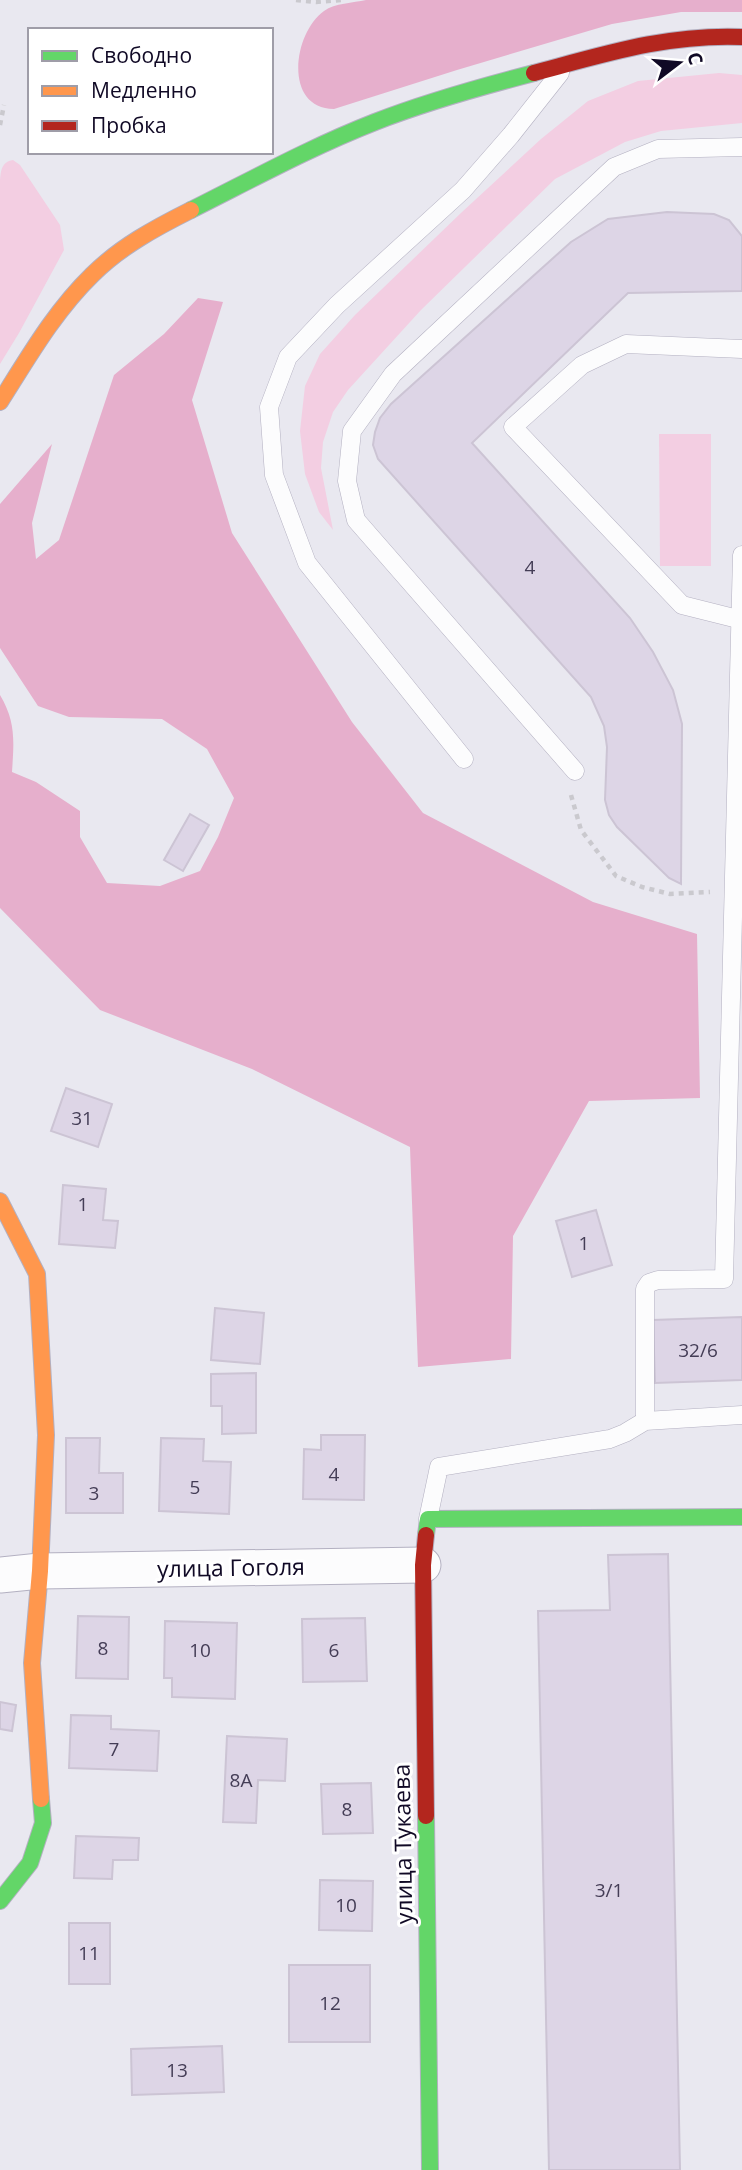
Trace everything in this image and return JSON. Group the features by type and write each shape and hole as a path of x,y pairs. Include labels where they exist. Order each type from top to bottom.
{"street":[{"path":"0,402 71,296 107,261 137,239 276,166 398,114 567,64 672,39 702,36 742,37"},
{"path":"0,1201 37,1274 46,1435 40,1571 32,1663 43,1823 30,1863 0,1901"},
{"path":"428,1518 742,1517"},
{"name":"улица Тукаева","path":"428,1518 423,1565 430,2170"},
{"name":"улица Гоголя","path":"0,1575 40,1571 423,1565"}],"lane":[{"path":"464,759 307,563 274,475 269,407 288,357 337,305 463,190 567,64"},
{"path":"575,771 356,520 347,481 352,431 393,374 614,167 658,149 742,147"},
{"path":"740,620 682,605 513,426 582,365 626,344 742,349"},
{"path":"645,1421 645,1289 649,1283 656,1280 724,1279 742,555"},
{"path":"428,1518 439,1467 610,1439 645,1421 742,1415"}],"path":[{"path":"296,0 341,0"},
{"path":"0,125 4,105"},
{"path":"575,771 569,789 580,830 616,876 642,887 670,894 732,891"}],"shaded area":[{"path":"366,0 742,0 742,12 681,12 612,24 334,109 318,105 307,96 300,83 298,68 305,35 313,21 328,8"},
{"path":"719,73 742,75 742,123 661,131 625,142 555,179 421,310 348,390 333,412 323,442 321,468 333,530 319,512 305,474 300,431 305,386 320,354 355,315 462,212 541,139 588,101 638,81"},
{"path":"13,160 20,165 60,225 64,250 0,364 0,181 4,165"},
{"path":"198,298 223,302 192,400 232,533 352,722 423,813 593,902 697,934 700,1098 589,1101 513,1236 511,1359 418,1367 410,1147 252,1069 100,1010 0,908 0,695 9,714 13,732 12,772 36,782 80,811 80,837 107,883 160,886 200,871 234,798 207,749 162,719 69,717 38,706 0,648 0,504 52,444 32,523 36,559 59,540 114,375 164,334"},
{"path":"659,434 711,434 711,566 660,566"}],"building":[{"path":"667,212 714,214 729,220 742,236 742,291 628,293 472,443 630,618 653,652 673,690 682,724 681,884 669,878 617,827 609,815 605,800 607,747 604,726 591,697 378,459 373,445 380,418 391,404 571,242 608,219"},
{"path":"190,814 209,825 183,871 164,860"},
{"path":"66,1088 112,1104 98,1147 51,1131"},
{"path":"63,1185 106,1189 103,1220 118,1221 115,1248 59,1244"},
{"path":"596,1210 612,1265 572,1277 556,1221"},
{"path":"215,1308 264,1313 260,1364 211,1360"},
{"path":"742,1317 742,1380 655,1383 653,1320"},
{"path":"256,1373 256,1433 222,1434 222,1406 211,1406 211,1374"},
{"path":"321,1435 365,1435 364,1500 303,1499 304,1449 321,1450"},
{"path":"66,1438 100,1438 99,1473 123,1473 123,1513 66,1513"},
{"path":"161,1438 204,1439 203,1461 231,1462 229,1514 159,1511"},
{"path":"668,1554 680,2170 549,2170 538,1611 610,1610 608,1555"},
{"path":"78,1616 129,1617 128,1679 76,1678"},
{"path":"365,1618 367,1681 303,1682 302,1619"},
{"path":"165,1621 237,1623 235,1699 172,1697 172,1678 164,1678"},
{"path":"0,1702 16,1705 12,1731 0,1729"},
{"path":"71,1715 111,1716 111,1729 159,1731 157,1771 69,1768"},
{"path":"227,1736 287,1739 285,1781 258,1780 256,1823 223,1822"},
{"path":"371,1783 373,1833 323,1834 321,1784"},
{"path":"76,1836 139,1838 138,1860 113,1860 112,1879 74,1878"},
{"path":"320,1880 373,1881 372,1931 319,1930"},
{"path":"69,1923 110,1923 110,1984 69,1984"},
{"path":"289,1965 370,1965 370,2042 289,2042"},
{"path":"222,2046 224,2092 132,2095 131,2049"}],"traffic: fast":[{"path":"191,210 304,153 375,122 453,95 534,73"},
{"path":"426,1535 428,1519 742,1517"},
{"path":"0,1901 30,1863 43,1823 41,1799"},
{"path":"426,1816 430,2170"}],"traffic: slow":[{"path":"0,402 31,352 78,289 114,256 138,239 191,210"},
{"path":"0,1201 37,1274 46,1435 40,1571 32,1663 41,1799"}],"traffic: jam":[{"path":"534,73 611,52 662,42 742,37"},
{"path":"426,1535 423,1565 426,1816"}]}
